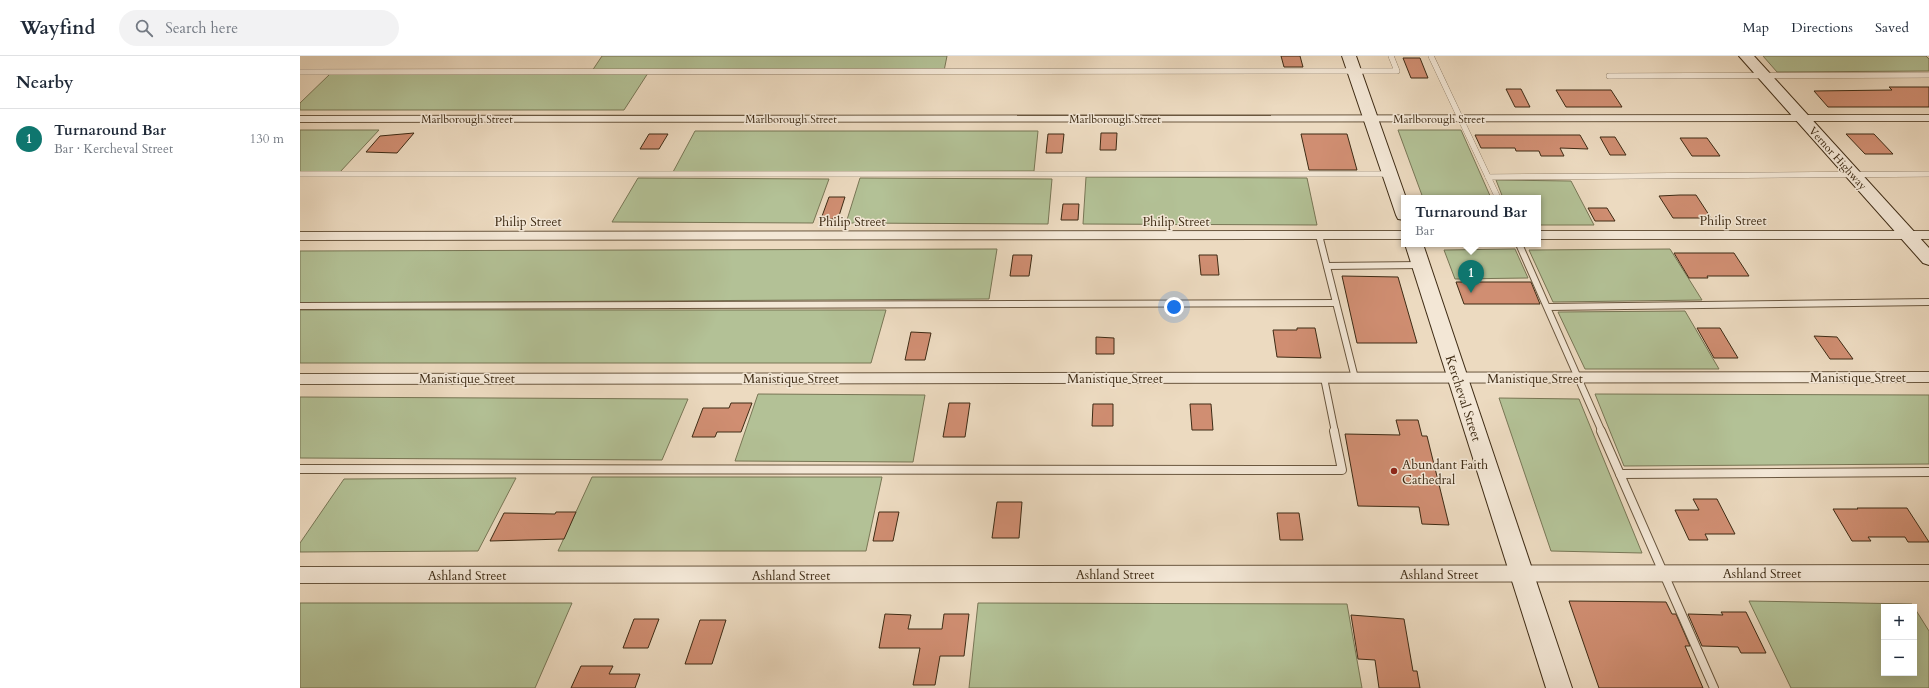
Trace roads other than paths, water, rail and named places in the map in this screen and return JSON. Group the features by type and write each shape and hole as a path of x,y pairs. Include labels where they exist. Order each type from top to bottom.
{"street":[{"path":"1349,56 1401,207"},
{"name":"Vernor Highway","path":"1746,56 1929,260"},
{"name":"Marlborough Street","path":"300,119 1929,118"},
{"name":"Philip Street","path":"300,236 1401,235"},
{"name":"Philip Street","path":"1541,235 1929,235"},
{"name":"Kercheval Street","path":"1415,247 1559,688"},
{"name":"Manistique Street","path":"300,378 1929,377"},
{"name":"Ashland Street","path":"300,576 1929,573"}],"lane":[{"path":"300,72 1354,71 1380,68 1397,71 1391,56"},
{"path":"1431,56 1497,195"},
{"path":"1610,76 1929,75"},
{"path":"300,174 1390,174"},
{"path":"1488,177 1929,174"},
{"path":"1319,235 1355,378"},
{"path":"1520,247 1714,688"},
{"path":"1327,266 1420,265"},
{"path":"1548,307 1929,302"},
{"path":"300,306 1336,303"},
{"path":"300,469 1342,470 1324,378"},
{"path":"1620,474 1929,472"}],"place":[{"name":"Turnaround Bar","path":"1471,293"},
{"name":"Abundant Faith Cathedral","path":"1394,471"}]}
